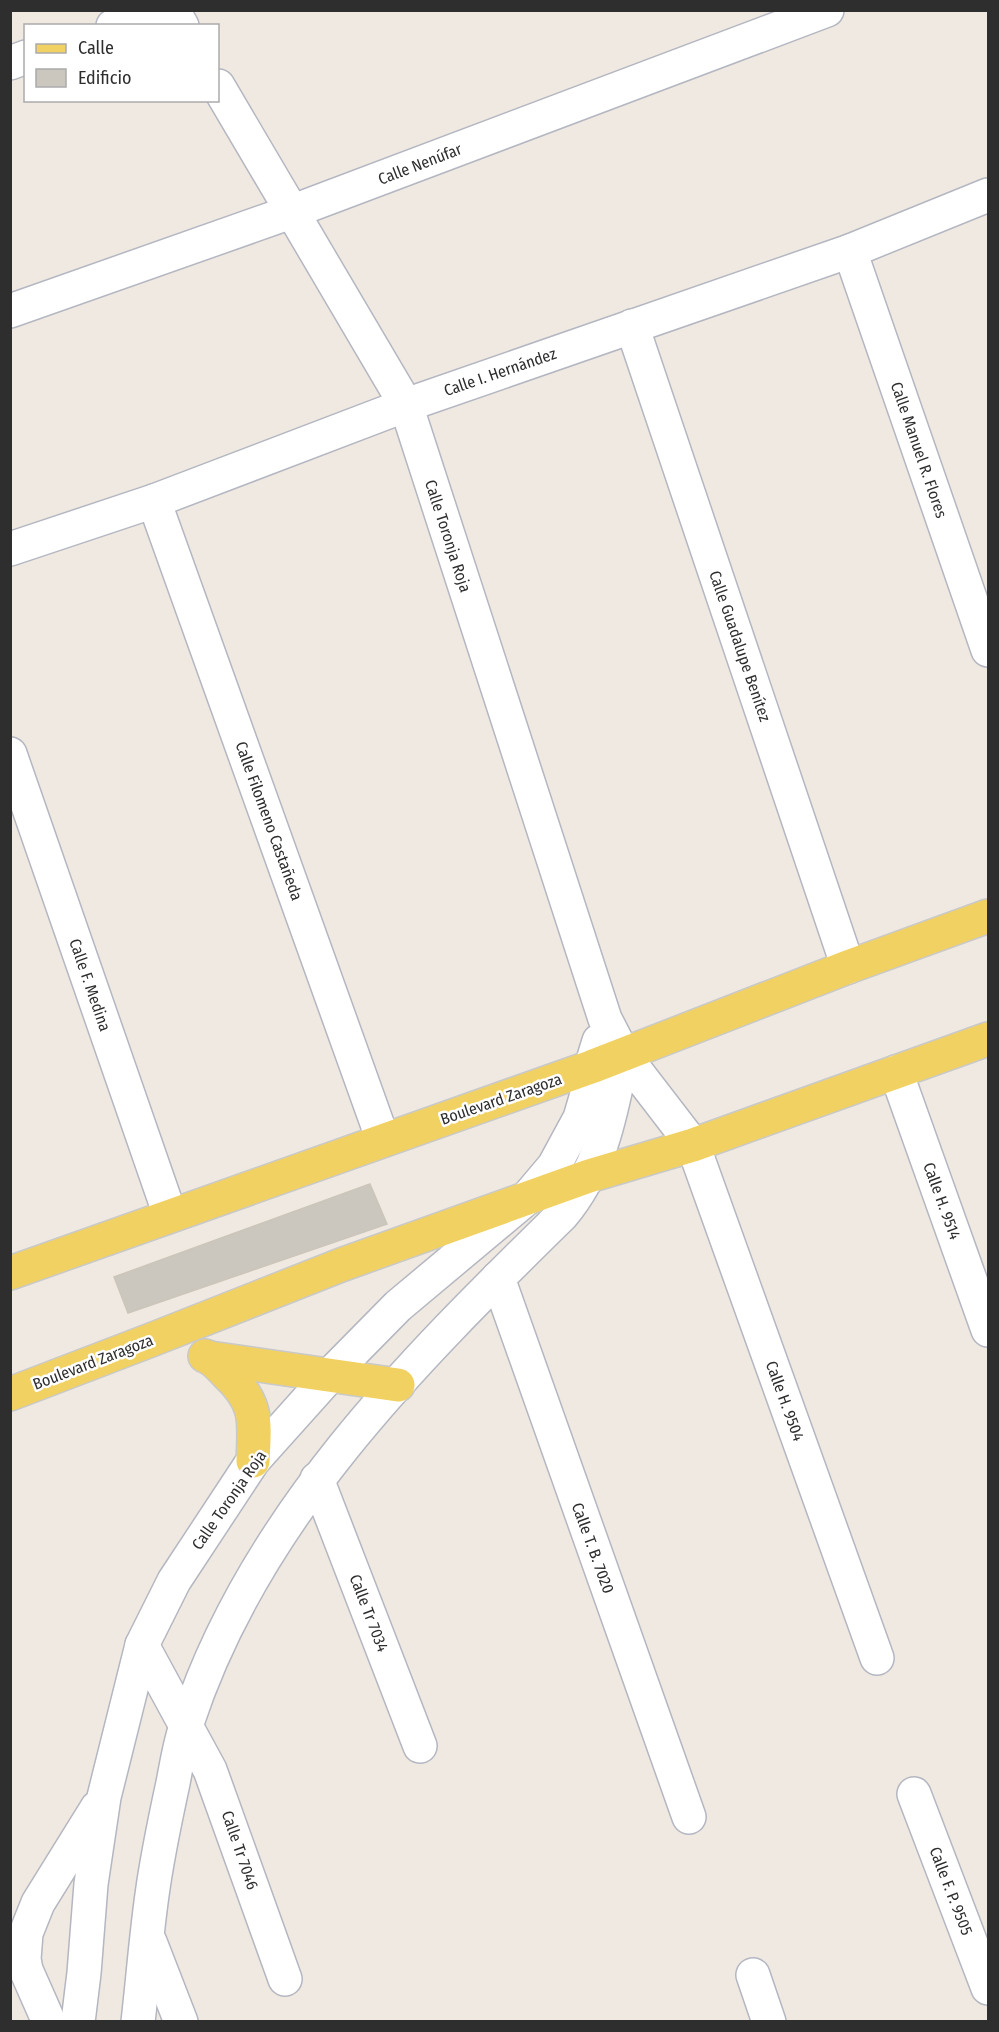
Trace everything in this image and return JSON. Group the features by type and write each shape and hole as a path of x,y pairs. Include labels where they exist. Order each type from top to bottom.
{"main road":[{"name":"Boulevard Zaragoza","path":"10,1273 591,1068 848,967 988,916"},
{"name":"Boulevard Zaragoza","path":"10,1394 341,1265 589,1176 693,1145 988,1039"},
{"path":"151,1340 210,1358 398,1385"},
{"path":"210,1358 233,1379 252,1407 255,1422 253,1461"}],"street":[{"path":"118,24 154,10"},
{"path":"173,10 181,24"},
{"name":"Calle Nenúfar","path":"10,311 291,212 827,10"},
{"name":"Calle Toronja Roja","path":"219,88 406,405 605,1019 623,1054"},
{"name":"Calle I. Hernández","path":"10,549 154,501 406,405 850,251 988,195"},
{"name":"Calle Manuel R. Flores","path":"850,251 988,650"},
{"name":"Calle Guadalupe Benítez","path":"632,326 848,967"},
{"name":"Calle Filomeno Castañeda","path":"154,501 383,1140"},
{"name":"Calle F. Medina","path":"10,754 170,1215"},
{"name":"Calle Toronja Roja","path":"78,2022 91,1884 104,1797 142,1645 174,1581 253,1461 331,1374 398,1306 527,1198 554,1166 580,1118 605,1019"},
{"path":"138,2022 152,1895 186,1725 210,1660 232,1612 248,1583 317,1479 367,1418 446,1331 578,1197 604,1141 623,1054"},
{"name":"Calle H. 9504","path":"623,1054 693,1145 877,1658"},
{"name":"Calle H. 9514","path":"896,1072 988,1330"},
{"name":"Calle T. B. 7020","path":"498,1278 689,1817"},
{"name":"Calle Tr 7034","path":"317,1479 420,1746"},
{"name":"Calle Tr 7046","path":"142,1645 217,1786 285,1979"},
{"name":"Calle F. P. 9505","path":"914,1794 988,1988"},
{"path":"49,2022 26,1970 24,1952 26,1933 38,1903 104,1797"},
{"path":"148,1937 182,2022"},
{"path":"753,1975 769,2022"}],"building":[{"path":"370,1184 387,1224 128,1313 114,1277"}]}
